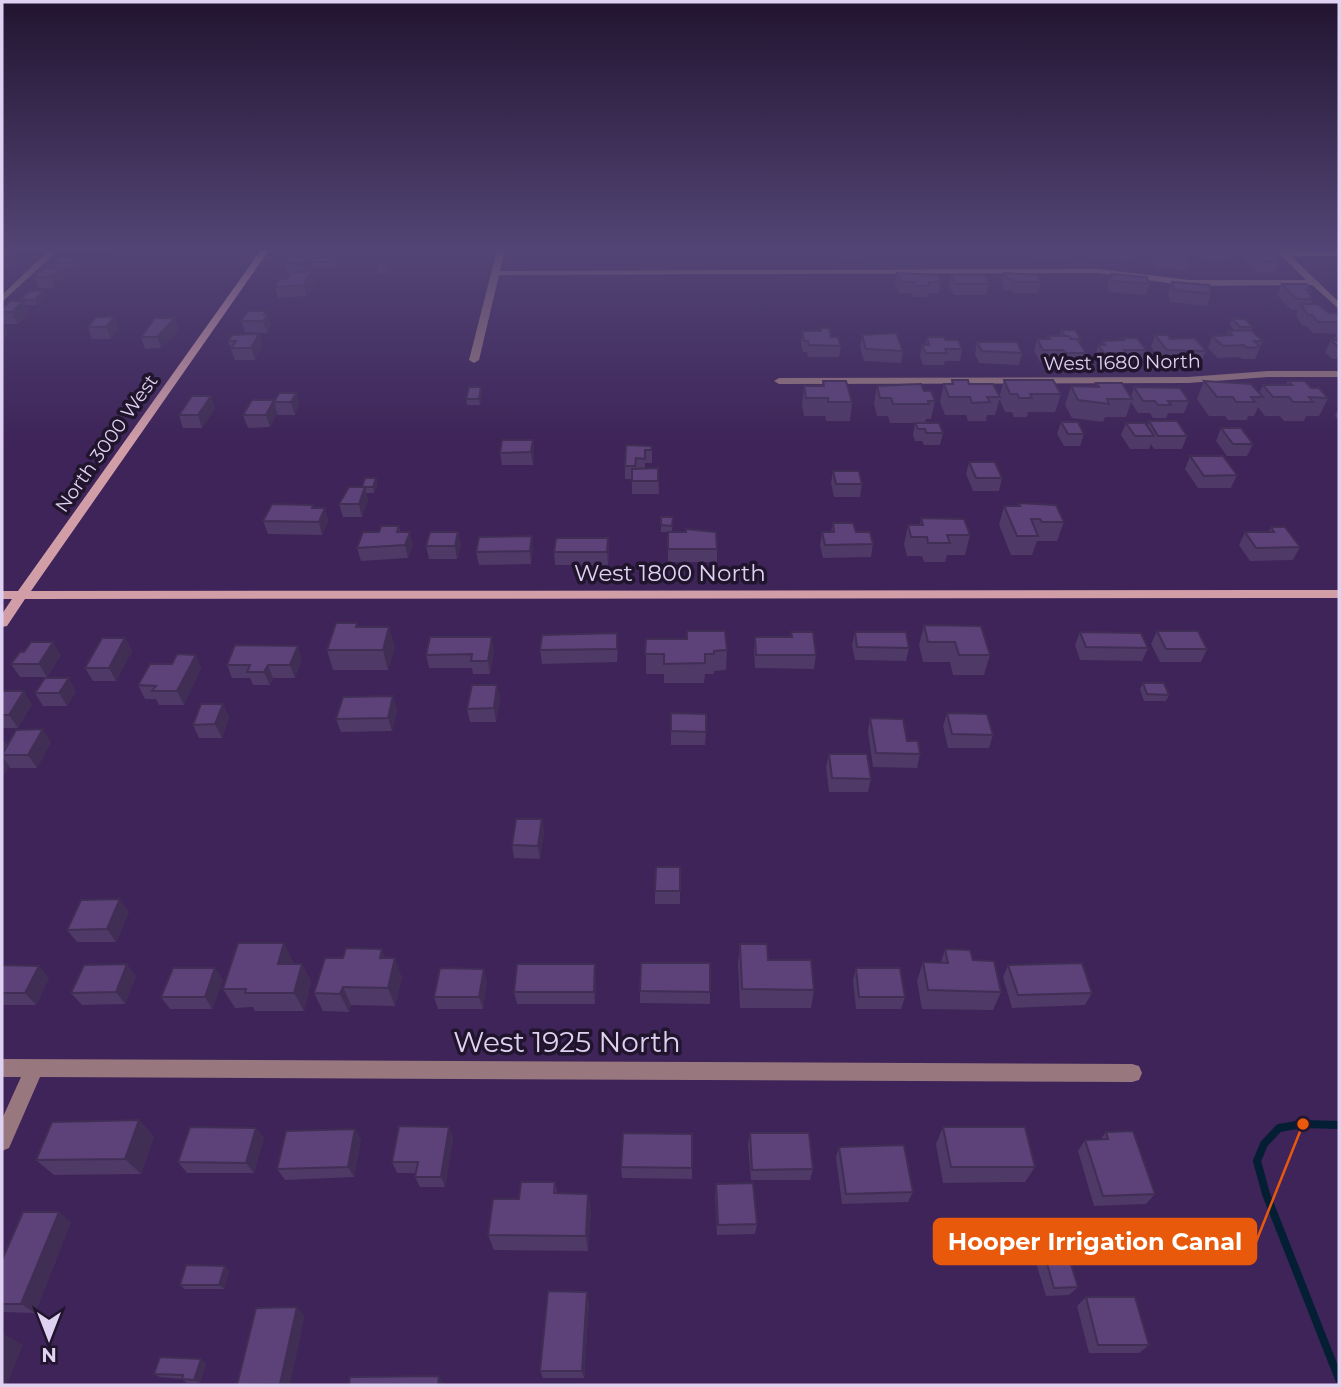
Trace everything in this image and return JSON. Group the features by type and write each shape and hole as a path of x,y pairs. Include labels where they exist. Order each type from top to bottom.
{"main road":[{"name":"North 3000 West","path":"2,623 219,315"},
{"name":"West 1800 North","path":"2,595 1339,594"}],"street":[{"path":"474,360 485,315"},
{"name":"West 1680 North","path":"779,381 1188,380 1268,374 1339,374"},
{"name":"West 1925 North","path":"2,1068 1132,1073"},
{"path":"2,1141 35,1068"}],"building":[{"path":"245,315 267,315 263,321 241,321"},
{"path":"1308,315 1338,315 1339,322 1318,322 1312,315"},
{"path":"96,317 114,317 106,327 88,327"},
{"path":"155,318 175,318 157,337 141,337"},
{"path":"1232,319 1245,319 1253,327 1240,327"},
{"path":"820,328 829,328 831,337 838,337 841,346 809,345 808,341 804,341 802,331 821,331"},
{"path":"1061,330 1075,330 1081,339 1071,339"},
{"path":"1251,330 1263,341 1254,341 1260,347 1223,346 1212,336 1232,335 1228,331"},
{"path":"896,333 903,351 866,349 862,335"},
{"path":"259,334 251,348 231,348 236,341 228,341 232,335"},
{"path":"1155,335 1168,335 1170,339 1195,338 1206,351 1167,350"},
{"path":"1048,336 1069,336 1071,339 1077,339 1086,353 1043,350 1037,339 1050,339"},
{"path":"927,337 958,340 962,349 945,349 947,353 926,353 922,345 929,345"},
{"path":"1122,338 1137,338 1146,350 1104,353 1098,345 1105,345 1102,341 1124,340"},
{"path":"1331,340 1339,340 1339,347 1338,347"},
{"path":"977,342 1017,342 1022,353 982,351"},
{"path":"952,380 968,380 969,384 993,384 1000,397 987,397 990,402 972,403 970,397 949,397 944,384 953,384"},
{"path":"1004,380 1053,380 1061,394 1030,394 1032,398 1019,398 1017,394 1010,394"},
{"path":"823,381 846,381 852,402 806,398 804,386 824,386"},
{"path":"1204,381 1251,384 1263,397 1251,397 1255,402 1236,402 1233,397 1217,397"},
{"path":"1288,381 1305,381 1311,388 1319,388 1328,398 1309,397 1313,402 1293,402 1289,397 1273,397 1263,385 1292,385"},
{"path":"1096,383 1122,383 1132,399 1107,399 1109,404 1078,400 1071,386 1099,387"},
{"path":"921,384 924,391 931,391 935,401 928,401 929,404 893,404 891,398 880,398 877,386"},
{"path":"469,387 481,387 479,399 466,399"},
{"path":"1134,387 1180,388 1189,401 1168,401 1171,405 1158,405 1155,401 1143,401"},
{"path":"279,393 296,393 291,402 274,402"},
{"path":"192,396 211,396 198,415 179,415"},
{"path":"252,400 274,400 266,415 243,415"},
{"path":"1149,421 1177,421 1187,436 1158,436"},
{"path":"1061,422 1078,422 1084,434 1068,434"},
{"path":"915,423 939,423 943,433 926,433 925,429 918,429"},
{"path":"1126,423 1145,423 1154,436 1135,436"},
{"path":"1221,428 1241,428 1253,444 1233,444"},
{"path":"502,440 533,440 531,452 500,453"},
{"path":"626,445 652,446 651,450 645,450 645,459 636,458 635,466 625,466"},
{"path":"1190,456 1223,456 1237,475 1204,476"},
{"path":"969,462 995,462 1002,478 976,478"},
{"path":"658,468 658,481 632,481 632,469"},
{"path":"833,471 859,471 862,484 836,484"},
{"path":"365,478 376,478 373,487 362,487"},
{"path":"349,487 365,487 359,504 339,504"},
{"path":"1018,503 1056,505 1064,522 1031,519 1038,536 1017,536 1004,506 1020,506"},
{"path":"272,504 325,508 319,522 263,521"},
{"path":"661,517 673,517 672,526 661,525"},
{"path":"921,518 964,519 970,535 947,535 950,543 928,543 927,537 911,537 908,525 923,525"},
{"path":"833,523 853,523 856,532 870,532 873,544 825,545 822,532 834,532"},
{"path":"381,526 399,526 397,532 410,532 405,545 357,548 363,532 379,532"},
{"path":"1271,527 1285,527 1300,547 1256,548 1245,532 1274,532"},
{"path":"686,529 716,532 717,549 668,549 668,532 686,532"},
{"path":"430,532 458,532 455,546 426,546"},
{"path":"532,536 530,551 476,552 479,537"},
{"path":"556,538 608,538 607,552 554,552"},
{"path":"336,623 357,623 356,627 389,627 383,650 327,650"},
{"path":"924,625 981,626 990,655 959,655 955,642 928,642"},
{"path":"687,631 725,631 727,650 705,654 705,663 664,664 664,654 645,654 646,639 687,639"},
{"path":"1157,631 1198,631 1207,649 1166,649"},
{"path":"791,632 813,632 816,655 756,655 755,637 792,637"},
{"path":"855,632 906,632 909,648 857,647"},
{"path":"1080,632 1141,633 1148,648 1086,647"},
{"path":"617,633 617,649 540,650 542,635"},
{"path":"430,637 492,637 488,661 471,661 472,654 426,655"},
{"path":"102,638 125,638 109,668 85,668"},
{"path":"31,642 53,642 39,664 11,664 20,652 24,652"},
{"path":"235,645 298,646 290,665 268,665 264,672 247,672 250,665 227,665"},
{"path":"177,654 196,655 177,691 152,691 156,686 138,685 150,664 172,664"},
{"path":"45,678 69,678 59,693 35,693"},
{"path":"1143,683 1164,683 1169,695 1147,694"},
{"path":"472,685 497,685 494,708 467,709"},
{"path":"2,691 24,691 9,715 2,715"},
{"path":"393,696 388,718 336,719 343,697"},
{"path":"201,704 223,704 215,724 193,725"},
{"path":"671,713 706,714 706,732 671,731"},
{"path":"947,713 987,714 993,735 952,734"},
{"path":"870,718 903,719 907,741 918,741 920,754 876,753"},
{"path":"43,729 28,755 2,755 16,730"},
{"path":"829,754 867,754 871,779 832,778"},
{"path":"516,819 542,819 538,846 512,845"},
{"path":"656,867 680,867 680,891 655,891"},
{"path":"120,899 107,929 67,930 81,900"},
{"path":"238,943 284,943 278,964 302,964 294,993 245,993 246,989 223,989"},
{"path":"740,944 767,944 768,960 811,960 814,990 742,989"},
{"path":"346,948 382,949 380,958 395,958 388,988 343,987 340,994 314,993 325,958 343,958"},
{"path":"945,949 970,950 973,960 994,961 1001,992 928,990 923,962 948,963"},
{"path":"641,963 710,963 710,992 640,991"},
{"path":"1082,963 1092,993 1018,995 1008,965"},
{"path":"127,964 116,992 71,993 84,965"},
{"path":"517,964 595,964 594,992 514,992"},
{"path":"2,965 39,966 25,993 2,993"},
{"path":"173,968 215,968 205,997 161,997"},
{"path":"440,968 484,969 479,997 434,997"},
{"path":"856,968 900,968 905,997 859,997"},
{"path":"139,1120 125,1159 36,1160 52,1122"},
{"path":"399,1126 449,1127 441,1177 415,1177 418,1162 392,1162"},
{"path":"190,1127 256,1128 246,1163 178,1162"},
{"path":"943,1127 1025,1127 1035,1167 951,1167"},
{"path":"355,1129 348,1167 277,1169 286,1131"},
{"path":"1133,1131 1155,1194 1103,1196 1085,1140 1108,1139 1106,1132"},
{"path":"623,1133 692,1134 692,1168 621,1167"},
{"path":"750,1133 809,1133 813,1169 752,1170"},
{"path":"904,1145 913,1192 846,1194 839,1147"},
{"path":"521,1182 555,1182 554,1193 588,1194 586,1236 488,1235 493,1199 519,1199"},
{"path":"753,1183 757,1224 718,1225 716,1184"},
{"path":"23,1212 59,1212 21,1304 2,1304 2,1260"},
{"path":"1065,1245 1078,1287 1054,1288 1042,1246"},
{"path":"186,1265 225,1266 219,1285 180,1285"},
{"path":"548,1291 587,1292 582,1371 540,1371"},
{"path":"1086,1297 1135,1297 1149,1345 1098,1345"},
{"path":"297,1307 280,1384 237,1385 256,1308"},
{"path":"160,1357 201,1359 194,1380 182,1379 183,1375 154,1374"},
{"path":"439,1376 438,1385 349,1385 350,1377"}],"waterway":[{"path":"1339,1125 1303,1124 1279,1128 1264,1144 1257,1161 1266,1194 1339,1379"}],"place":[{"name":"Hooper Irrigation Canal","path":"1303,1124"}]}
